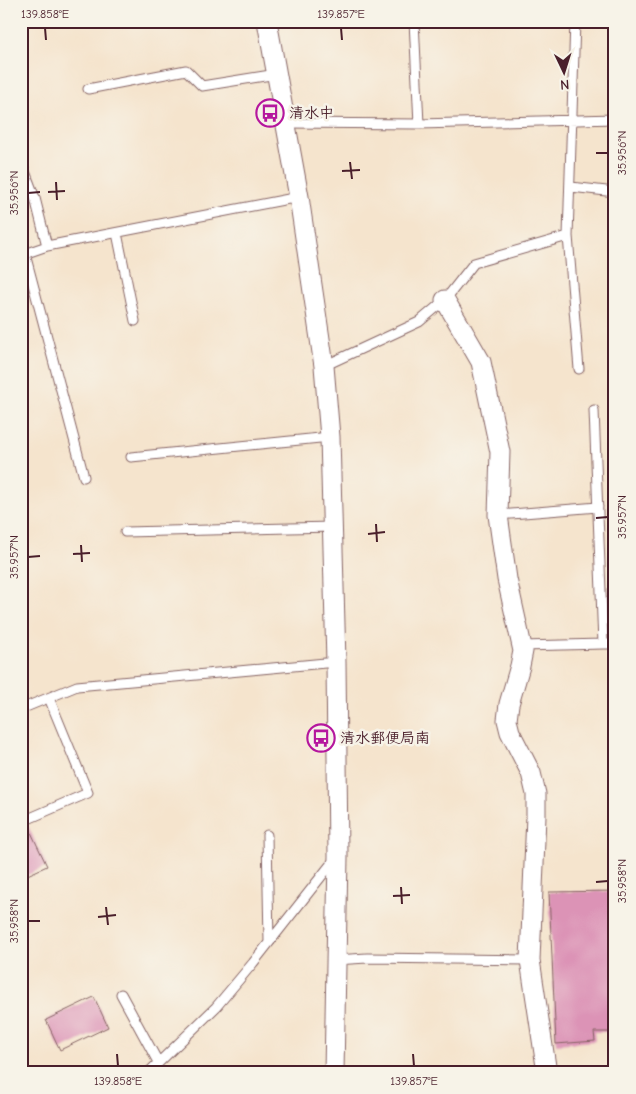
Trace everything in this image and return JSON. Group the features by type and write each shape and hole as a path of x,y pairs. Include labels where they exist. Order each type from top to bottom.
{"street":[{"path":"267,21 299,197 324,366 330,437 336,662 338,856 334,1073"},
{"path":"445,300 481,362 500,452 498,515 506,579 522,646 520,666 509,704 507,720 510,732 531,773 536,794 530,960 547,1073"}],"lane":[{"path":"414,21 419,124"},
{"path":"575,21 568,236 579,369"},
{"path":"88,89 186,70 202,86 277,74"},
{"path":"286,123 419,124 615,119"},
{"path":"21,160 35,198 48,246"},
{"path":"571,187 615,192"},
{"path":"84,477 23,255 48,246 299,197"},
{"path":"117,233 135,321"},
{"path":"324,366 419,322 445,300 474,263 568,236"},
{"path":"594,410 604,644"},
{"path":"131,457 330,437"},
{"path":"498,515 598,507"},
{"path":"125,532 332,527"},
{"path":"522,646 615,644"},
{"path":"21,709 77,686 336,662"},
{"path":"21,822 88,793 48,698"},
{"path":"267,835 269,942"},
{"path":"148,1073 216,1007 338,856"},
{"path":"335,960 367,958 530,960"},
{"path":"121,994 158,1062"}],"building":[{"path":"28,826 47,866 21,878 21,828"},
{"path":"615,891 615,1032 594,1032 595,1041 556,1044 549,892"},
{"path":"94,997 108,1027 60,1050 46,1020"}],"place":[{"name":"清水中","path":"270,113"},
{"name":"清水郵便局南","path":"321,738"}]}
